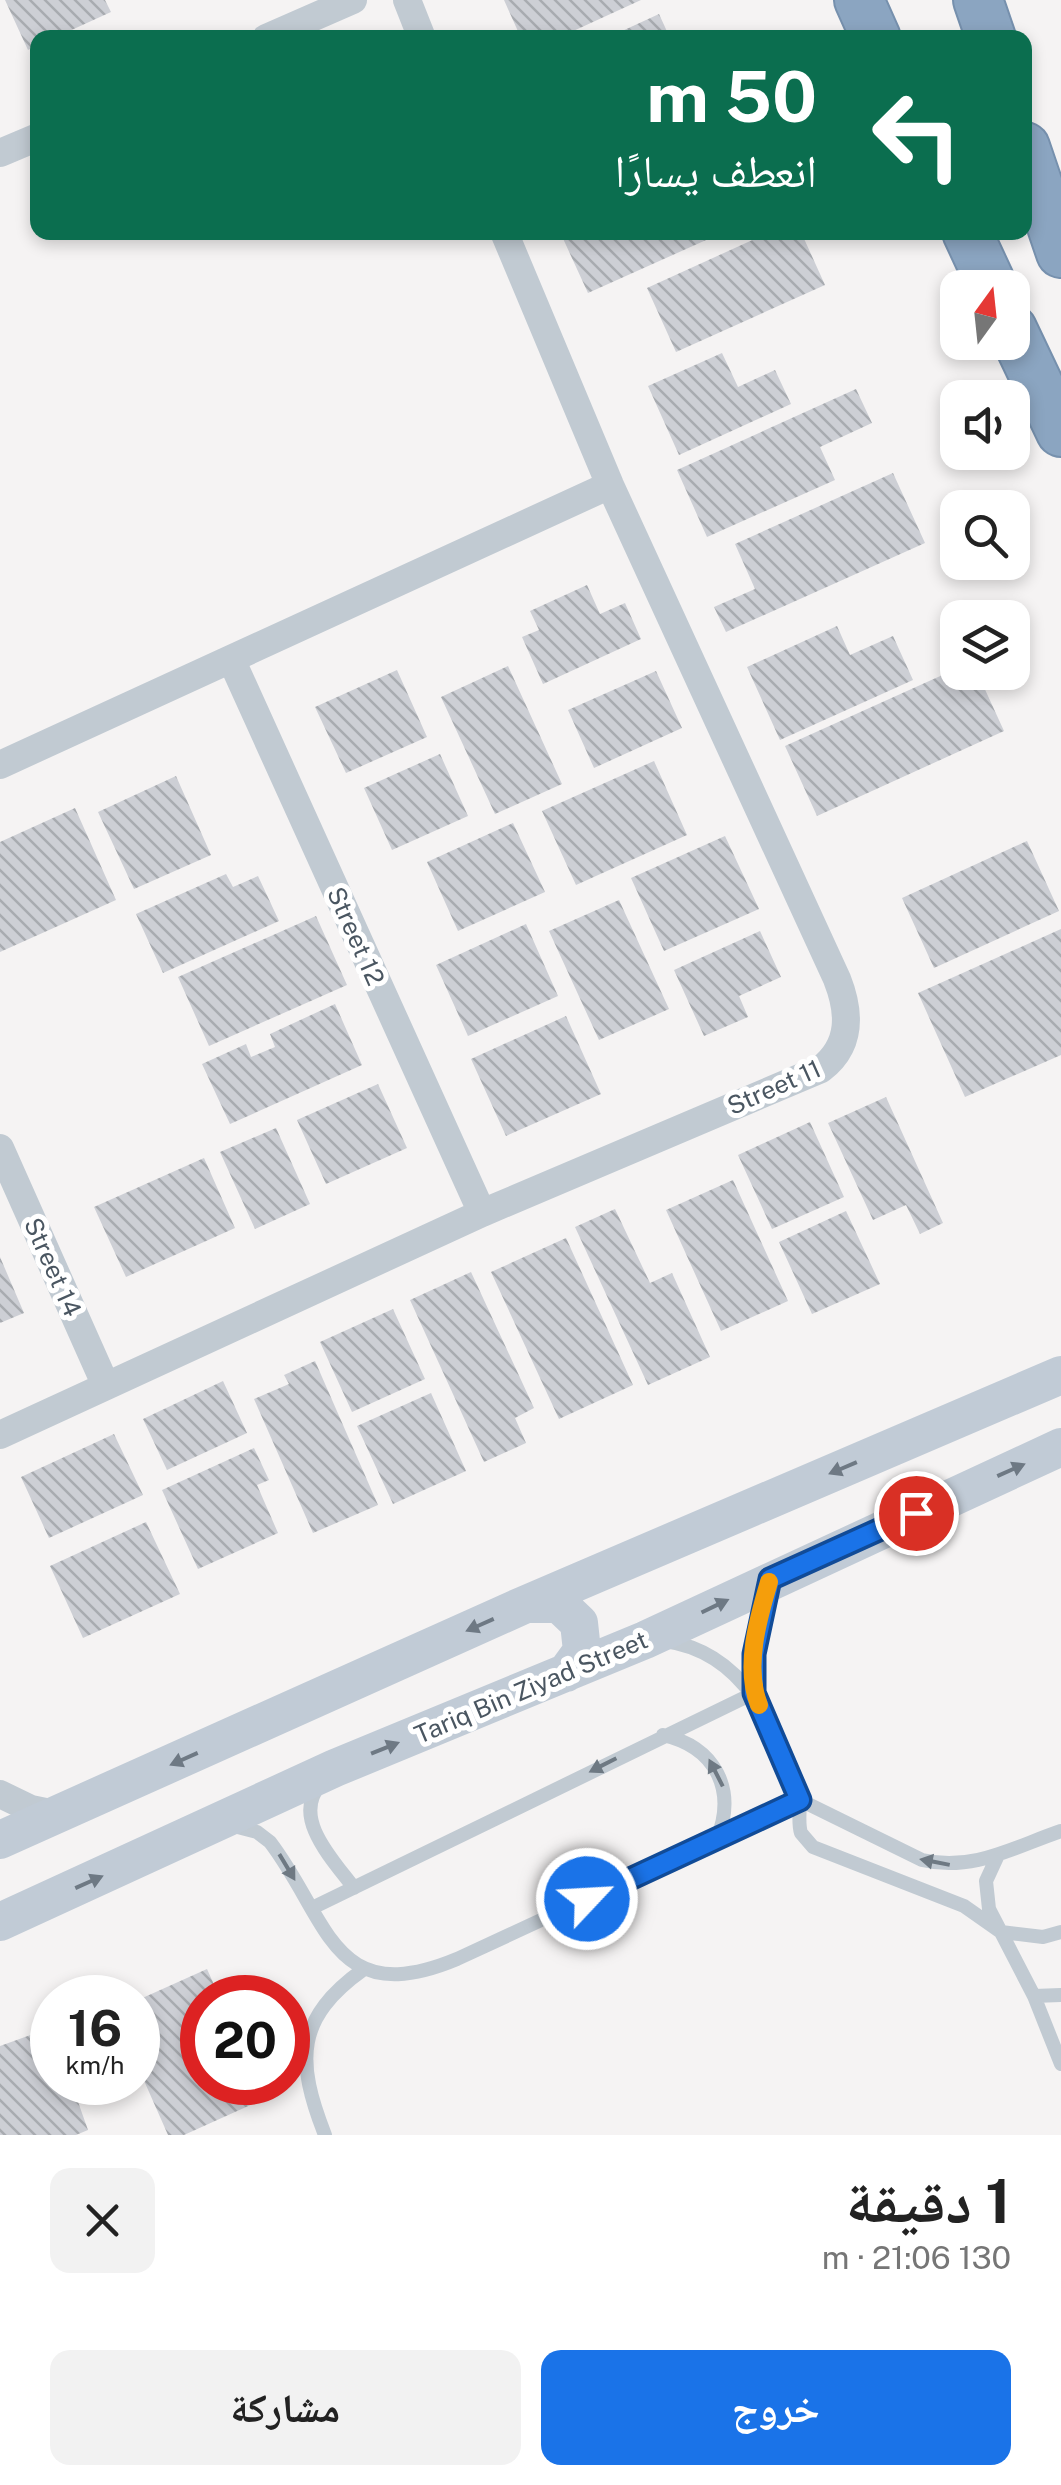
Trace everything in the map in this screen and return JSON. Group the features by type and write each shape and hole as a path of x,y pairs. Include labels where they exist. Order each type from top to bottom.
{"highway":[{"path":"859,0 872,30"},
{"path":"978,0 988,30"},
{"path":"1032,168 1061,253"},
{"path":"971,240 985,270"},
{"path":"1027,360 1061,432"}],"main road":[{"path":"0,1840 524,1605 1061,1375"},
{"name":"Tariq Bin Ziyad Street","path":"0,1922 336,1768 645,1640 1061,1447"},
{"path":"524,1605 552,1602 575,1617 582,1630 582,1651 566,1673"}],"street":[{"path":"284,30 353,0"},
{"path":"406,0 419,30"},
{"path":"1,151 30,140"},
{"name":"Street 11","path":"0,1435 482,1213 821,1069 840,1048 846,1025 837,979 610,485 507,240"},
{"path":"0,764 610,485"},
{"name":"Street 12","path":"230,659 482,1213"},
{"name":"Street 14","path":"0,1148 106,1386"},
{"path":"0,1794 32,1809 60,1814"}],"lane":[{"path":"754,1693 754,1654 770,1579"},
{"path":"645,1640 698,1649 729,1667 754,1693 800,1800 797,1822 812,1847 964,1906 1001,1932 1043,1937 1061,1932"},
{"path":"312,1908 754,1693"},
{"path":"663,1734 700,1749 714,1763 726,1801 717,1839"},
{"path":"336,1768 314,1792 310,1820 354,1888"},
{"path":"208,1828 241,1826 270,1842 343,1958 364,1968 403,1974 435,1968 800,1800"},
{"path":"800,1800 922,1860 959,1865 1061,1831"},
{"path":"998,1854 986,1881 986,1897 1034,1996 1061,2064"},
{"path":"325,2135 306,2086 308,2048 328,1994 364,1968"},
{"path":"1034,1996 1061,1995"}],"building":[{"path":"5,0 105,0 111,12 72,30 30,30 28,50"},
{"path":"504,0 641,0 575,30 517,30"},
{"path":"659,14 666,30 624,30"},
{"path":"564,240 706,240 588,293"},
{"path":"752,240 805,240 825,285 676,352 647,288"},
{"path":"722,353 738,387 775,370 791,404 679,455 648,386"},
{"path":"856,389 872,423 820,447 835,480 707,537 677,470"},
{"path":"893,473 925,543 726,632 714,607 755,589 735,544"},
{"path":"587,585 600,614 625,603 641,639 543,684 522,637 539,630 530,611"},
{"path":"837,626 850,655 893,636 913,680 780,740 747,667"},
{"path":"508,666 562,784 495,814 441,697"},
{"path":"397,670 427,737 346,773 315,707"},
{"path":"656,671 682,728 594,768 568,710"},
{"path":"940,676 940,690 985,690 1004,731 817,816 785,746"},
{"path":"440,754 468,816 392,850 364,788"},
{"path":"654,761 687,835 576,885 542,811"},
{"path":"176,776 211,855 134,889 98,812"},
{"path":"75,808 116,900 0,952 0,842"},
{"path":"513,823 545,892 458,931 427,862"},
{"path":"725,836 759,909 664,951 631,878"},
{"path":"1027,841 1059,911 934,968 902,898"},
{"path":"226,874 233,887 258,876 279,921 163,973 136,914"},
{"path":"619,900 669,1009 599,1040 549,931"},
{"path":"316,916 347,985 209,1046 178,977"},
{"path":"526,924 558,996 468,1036 436,965"},
{"path":"1061,929 1061,1055 965,1097 918,993"},
{"path":"760,931 781,977 739,996 748,1017 704,1036 674,970"},
{"path":"335,1004 362,1065 230,1124 202,1064 246,1044 251,1057 275,1047 270,1034"},
{"path":"566,1016 601,1094 506,1136 471,1059"},
{"path":"378,1084 407,1148 326,1184 297,1120"},
{"path":"886,1097 943,1223 920,1234 906,1205 873,1220 828,1123"},
{"path":"810,1122 844,1197 772,1229 738,1155"},
{"path":"276,1128 310,1204 255,1229 220,1152"},
{"path":"204,1158 235,1228 126,1277 94,1207"},
{"path":"733,1180 788,1301 721,1331 666,1210"},
{"path":"615,1209 650,1283 672,1273 710,1357 648,1385 575,1227"},
{"path":"846,1211 880,1284 812,1314 779,1242"},
{"path":"566,1238 633,1385 559,1419 491,1272"},
{"path":"0,1257 24,1313 0,1323"},
{"path":"471,1272 534,1408 515,1418 526,1443 484,1462 410,1300"},
{"path":"393,1309 425,1379 352,1412 320,1342"},
{"path":"315,1361 378,1505 313,1533 254,1399 289,1384 284,1375"},
{"path":"223,1381 247,1433 167,1470 143,1419"},
{"path":"431,1393 466,1471 393,1504 357,1426"},
{"path":"114,1434 143,1495 49,1538 21,1477"},
{"path":"254,1448 269,1480 257,1485 278,1533 198,1569 162,1490"},
{"path":"146,1522 180,1594 83,1638 50,1566"},
{"path":"180,1981 180,2105 250,2105 184,2135 168,2135 155,2105 160,2105 160,1990"},
{"path":"30,2035 30,2105 79,2105 88,2130 76,2135 0,2135 0,2046"}],"slow traffic":[{"path":"759,1705 754,1693 754,1654 769,1582"}],"route":[{"path":"587,1899 800,1800 754,1693 759,1616 770,1579 916,1513"}]}
